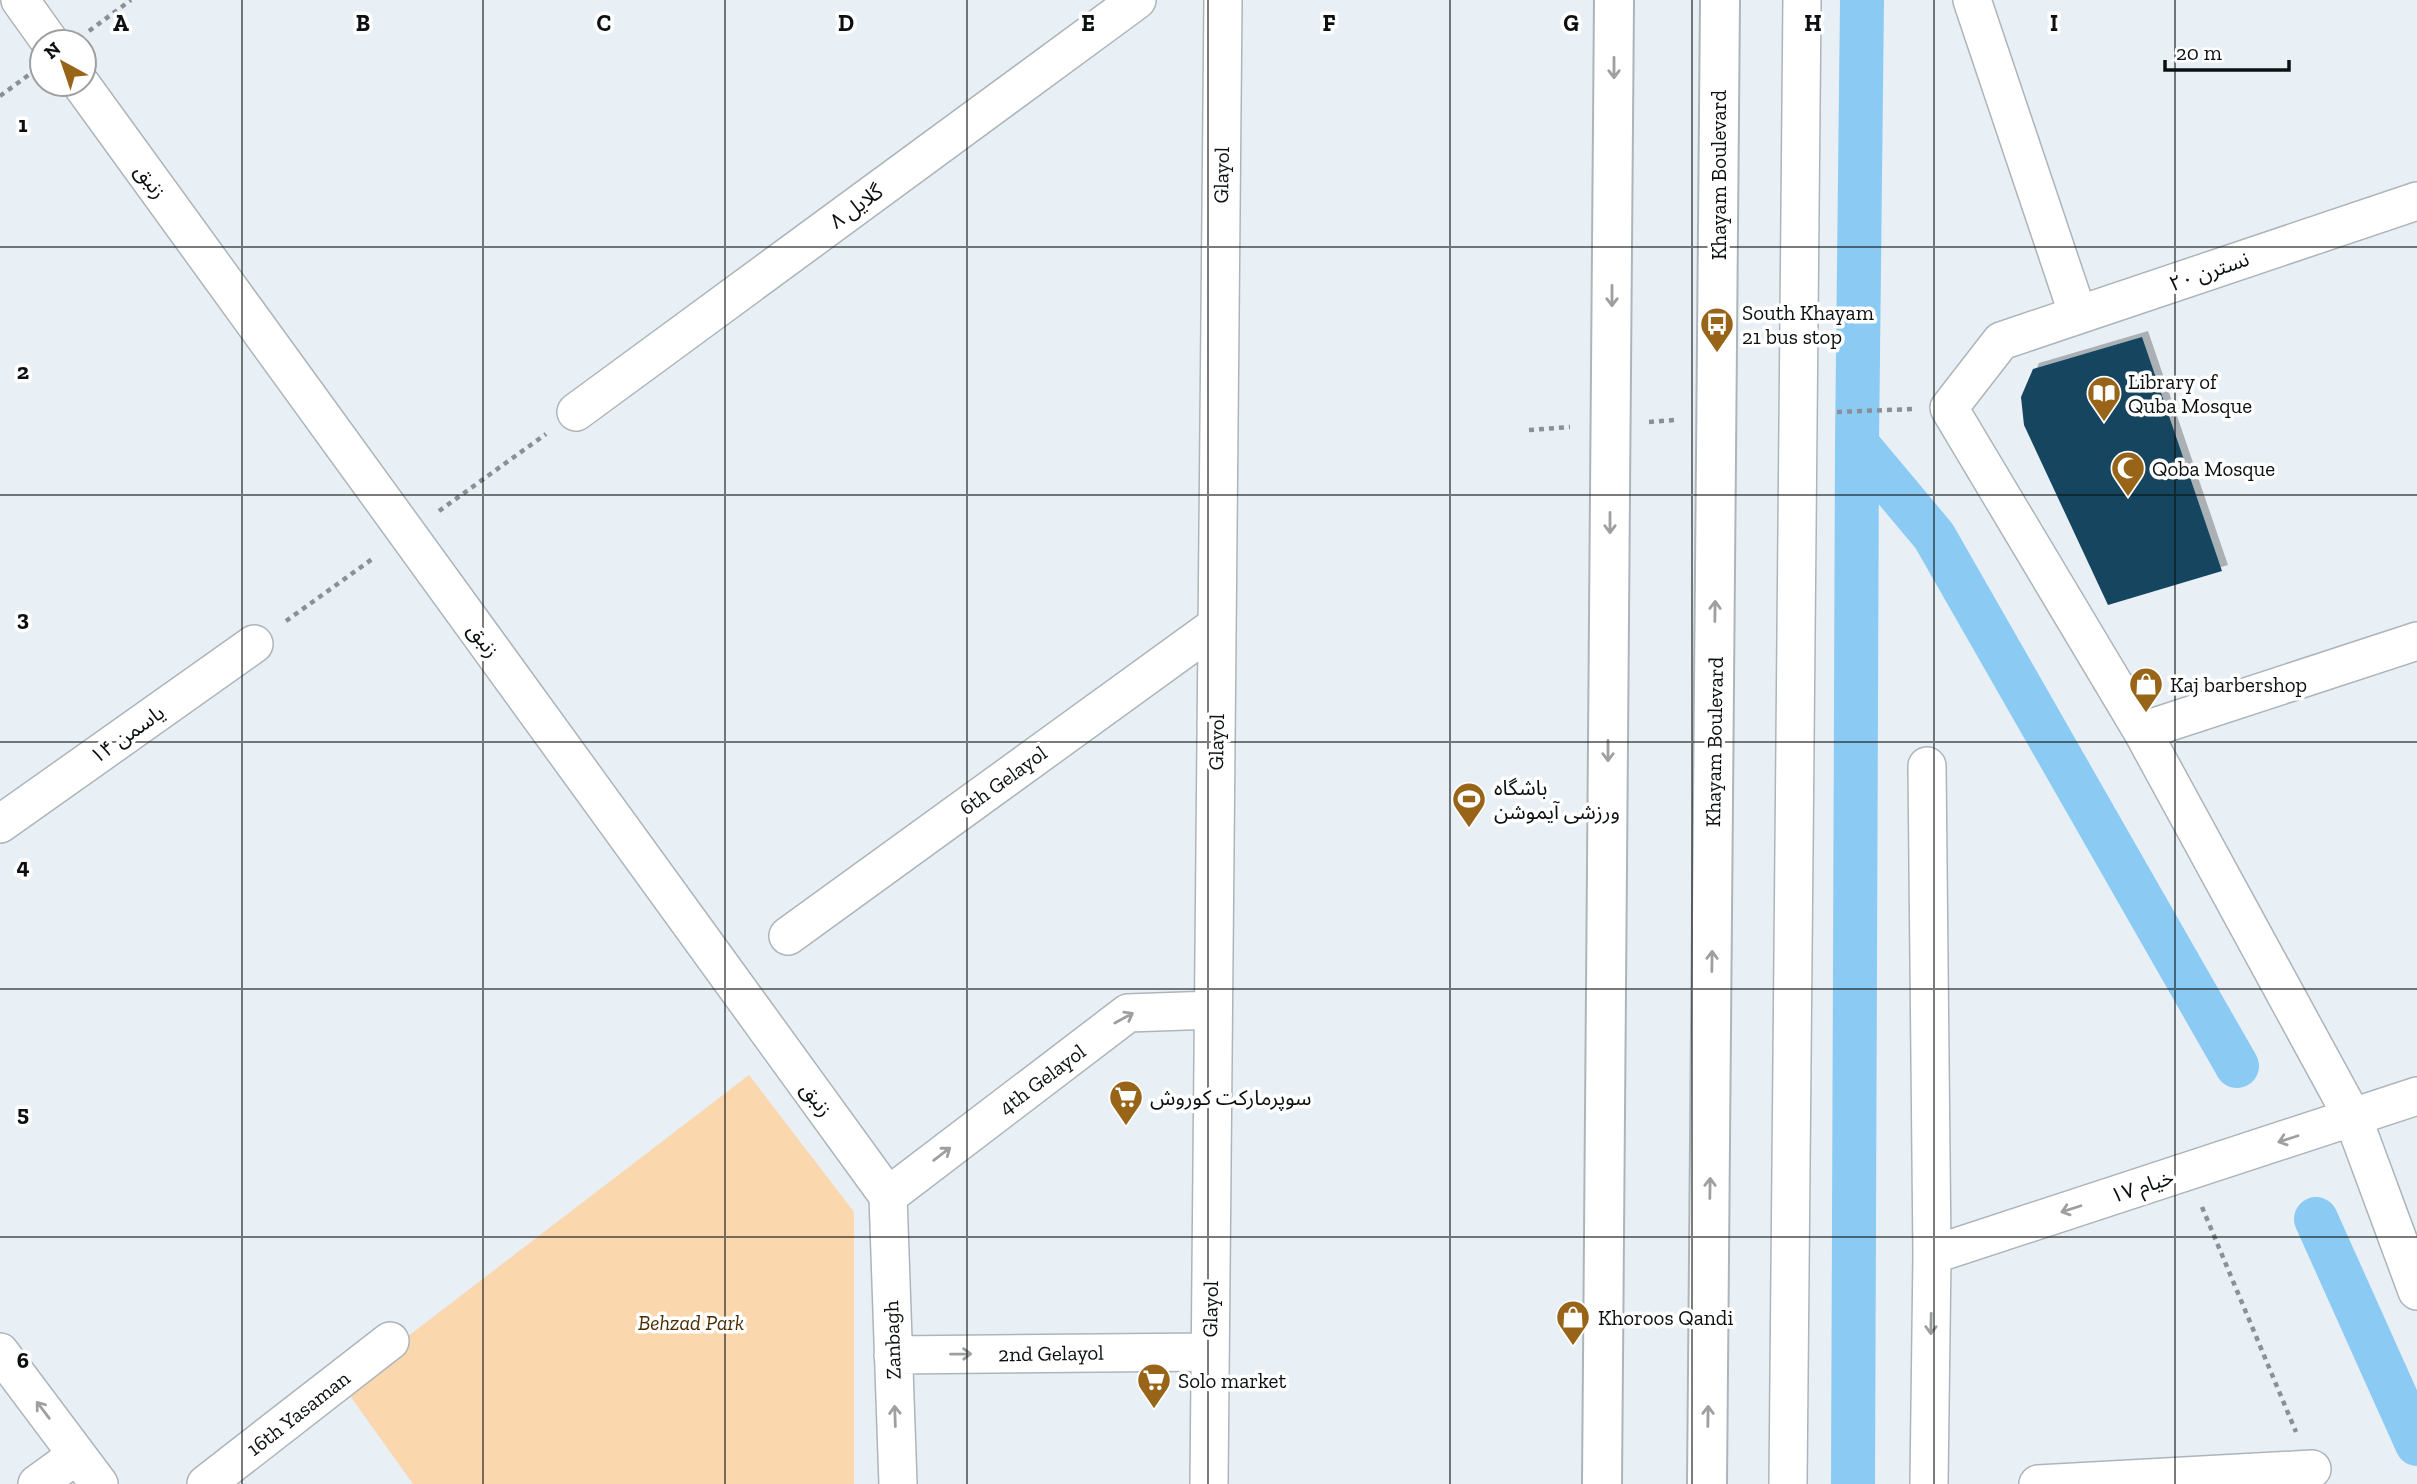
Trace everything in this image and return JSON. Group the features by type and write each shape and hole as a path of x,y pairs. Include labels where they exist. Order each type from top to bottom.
{"main road":[{"path":"1602,1484 1614,0"},
{"name":"Khayam Boulevard","path":"1707,1484 1720,0"}],"street":[{"path":"20,0 55,28"},
{"name":"گلایل ۸","path":"576,412 1137,0"},
{"name":"Glayol","path":"1209,1484 1223,0"},
{"path":"1788,1484 1803,413 1802,0"},
{"path":"1972,0 2078,315"},
{"name":"زنبق","path":"91,98 888,1196"},
{"name":"نسترن ۲۰","path":"1949,408 2001,341 2417,201"},
{"path":"1949,408 2142,731 2353,1118 2417,1292"},
{"name":"6th Gelayol","path":"788,936 1217,625"},
{"path":"2142,731 2417,641"},
{"name":"یاسمن ۱۴","path":"0,824 254,644"},
{"path":"1927,766 1932,1255 1928,1484"},
{"name":"4th Gelayol","path":"888,1196 1128,1013 1213,1010"},
{"name":"خیام ۱۷","path":"1932,1255 2417,1096"},
{"name":"Zanbagh","path":"888,1196 898,1484"},
{"name":"16th Yasaman","path":"206,1484 390,1341"},
{"path":"0,1352 99,1484"},
{"name":"2nd Gelayol","path":"892,1354 1210,1352"},
{"path":"37,1484 77,1455"},
{"path":"2038,1484 2312,1469"}],"path":[{"path":"84,28 131,0"},
{"path":"0,96 28,76"},
{"path":"1803,413 1949,408"},
{"path":"1529,430 1717,418"},
{"path":"2187,1171 2312,1469"}],"green space":[{"name":"Behzad Park","path":"749,1075 854,1212 854,1484 413,1484 343,1386"}],"building":[{"name":"Qoba Mosque","path":"2142,337 2222,571 2108,605 2024,425 2021,397 2033,369"}],"waterway":[{"path":"1853,1484 1857,444 1862,0"},
{"path":"1857,444 1934,536 2237,1066"},
{"path":"2316,1219 2417,1444"}],"place":[{"name":"South Khayam 21 bus stop","path":"1717,354"},
{"name":"Library of Quba Mosque","path":"2104,423"},
{"name":"Qoba Mosque","path":"2128,498"},
{"name":"Kaj barbershop","path":"2146,714"},
{"name":"باشگاه ورزشی آیموشن","path":"1469,829"},
{"name":"سوپرمارکت کوروش","path":"1126,1127"},
{"name":"Khoroos Qandi","path":"1573,1347"},
{"name":"Solo market","path":"1154,1410"}]}
